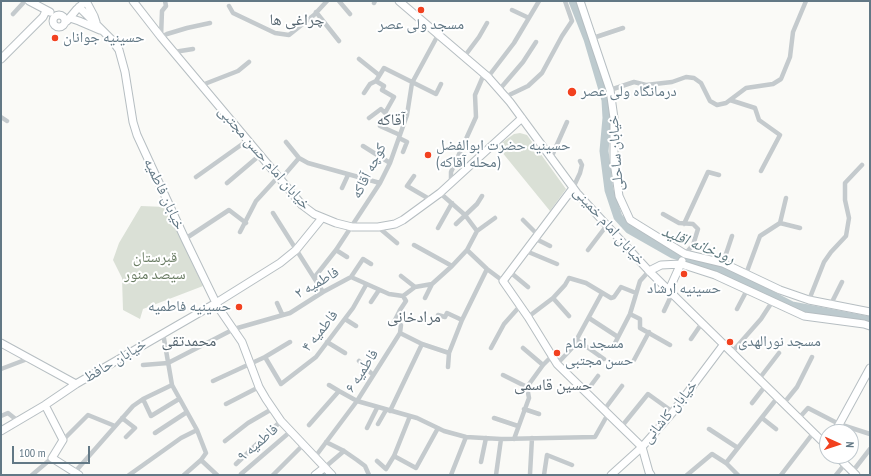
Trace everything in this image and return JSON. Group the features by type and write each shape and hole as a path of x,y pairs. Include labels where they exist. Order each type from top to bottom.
{"main road":[{"path":"28,1 58,27 62,26 82,4"},
{"name":"خیابان امام حسن مجتبی","path":"133,1 279,179 302,205 322,218 352,227 378,227 395,224 403,220 440,193 522,118"},
{"name":"خیابان امام خمینی","path":"399,1 486,75 522,118 573,188 649,272 819,437"},
{"name":"خیابان ساحلی","path":"580,1 610,90 614,118 614,162 619,196 630,220 683,259 772,302 804,316 870,326"},
{"path":"53,23 54,17 82,4"},
{"name":"خیابان فاطمیه","path":"82,4 96,24 111,39 119,50 125,72 135,130 216,303 242,342 259,387 281,421 332,475"},
{"path":"44,14 58,15 67,21 79,21 104,32"},
{"path":"1,59 44,14"},
{"path":"573,188 503,282 528,317 557,364 642,447 651,475"},
{"name":"خیابان حافظ","path":"1,431 45,405 76,384 216,303 280,263 296,250 322,218"},
{"name":"خیابان ساحلی","path":"683,259 723,263 780,290 809,300 870,312"},
{"path":"649,272 661,265 683,259"},
{"path":"671,292 683,259"},
{"path":"1,343 4,347 30,358 76,384"},
{"name":"خیابان کاشانی","path":"611,475 642,447 673,412 724,344"},
{"path":"839,424 870,368"},
{"path":"45,405 63,440 52,458 77,474"},
{"path":"845,464 854,473"},
{"path":"315,475 324,468"}],"street":[{"path":"13,14 28,1"},
{"path":"164,1 166,6 162,11 161,37 187,28 210,23"},
{"path":"229,6 233,13 275,33 290,35 327,1"},
{"path":"339,1 350,14"},
{"path":"451,183 451,172 476,116 476,95 486,75 514,43 539,1"},
{"path":"505,97 528,86 542,73 562,36 572,22 565,1"},
{"path":"610,90 634,82 646,86 672,82 686,77 694,78 701,83 710,101 717,105 726,103 746,88 773,84 781,79 790,57 793,32 806,1"},
{"path":"512,10 529,18"},
{"path":"316,12 339,41"},
{"path":"464,57 480,37 487,23"},
{"path":"593,38 622,28"},
{"name":"کوچه آقاکه","path":"314,278 352,227 380,183 390,163 407,115 412,83 438,35"},
{"path":"499,90 523,62 536,42"},
{"path":"174,52 193,49"},
{"path":"359,59 379,75"},
{"path":"202,85 238,71 248,62"},
{"path":"364,93 370,84 376,81 384,68 436,94 441,84"},
{"path":"369,118 381,109 384,113 394,97 382,90 384,86 376,81"},
{"path":"730,100 755,108 759,120 780,135 762,170"},
{"path":"1,117 7,121"},
{"path":"551,158 567,122"},
{"path":"380,126 400,136 407,142 403,152"},
{"path":"196,177 248,140"},
{"path":"286,142 298,158 308,163 380,183"},
{"path":"363,146 390,163"},
{"path":"227,183 260,155"},
{"path":"240,232 246,223 256,200 279,179 298,158"},
{"path":"573,188 580,173 582,165 580,161"},
{"path":"809,300 824,262 846,236 849,218 845,200 845,183 862,165"},
{"path":"684,224 708,172 719,175"},
{"path":"342,188 348,175"},
{"path":"414,176 407,186 431,200"},
{"path":"440,193 465,215 478,231"},
{"path":"456,224 477,204 482,196"},
{"path":"746,274 760,236 780,223 786,198"},
{"path":"438,228 452,203"},
{"path":"185,239 229,210 246,223"},
{"path":"273,213 323,292"},
{"path":"663,214 679,223 693,224 698,229 693,245 683,259"},
{"path":"425,298 432,284 467,250 478,231 495,218"},
{"path":"523,220 537,237 550,246"},
{"path":"780,223 800,228"},
{"path":"588,250 606,225"},
{"path":"378,227 397,243"},
{"path":"723,263 732,236"},
{"path":"414,245 452,266"},
{"path":"336,250 347,257"},
{"path":"467,250 487,270 503,282"},
{"path":"526,251 557,264"},
{"path":"351,277 363,259 371,264"},
{"path":"448,367 449,353 462,320 487,270"},
{"path":"510,272 528,287"},
{"path":"614,345 630,314 640,281 649,272"},
{"path":"401,276 415,287"},
{"name":"فاطمیه ۲","path":"168,363 234,329 282,314 290,313 323,292 351,277 389,294 403,296"},
{"path":"528,317 553,298 565,285 569,278 586,283 612,298 621,287 636,293"},
{"path":"831,304 842,282"},
{"path":"432,284 415,287 403,296 406,301 394,322 402,326 400,333 422,344 449,353"},
{"name":"فاطمیه ۴","path":"265,357 281,384 316,357 353,308 366,285"},
{"path":"370,302 379,290"},
{"path":"737,309 747,290"},
{"path":"557,364 572,348 577,340 602,292"},
{"path":"664,311 671,292"},
{"path":"553,298 569,316"},
{"path":"732,352 761,319 772,302"},
{"path":"277,303 282,314"},
{"path":"491,348 504,324 520,306"},
{"path":"438,315 444,317 447,313 462,320"},
{"path":"630,314 640,319 640,328 670,345"},
{"path":"589,318 618,337"},
{"path":"345,319 356,326"},
{"path":"690,339 702,322"},
{"path":"634,360 649,332"},
{"path":"163,333 172,385 197,430 206,454 184,475"},
{"name":"فاطمیه ۶","path":"315,457 357,401 400,333"},
{"path":"577,340 604,359"},
{"path":"213,381 265,357 290,342"},
{"path":"327,342 345,353"},
{"path":"378,424 388,410 422,344"},
{"path":"523,348 543,365"},
{"path":"759,379 779,353"},
{"path":"514,439 528,398 527,387 543,365 552,356"},
{"path":"726,463 762,418 797,387 812,356"},
{"path":"1,369 30,358"},
{"path":"359,361 373,375"},
{"path":"143,365 168,363"},
{"path":"503,375 527,387"},
{"path":"586,392 598,376"},
{"path":"77,474 133,406 143,399 172,385"},
{"path":"329,385 357,401 377,408 410,416 438,428 466,437 501,439 595,437 606,412 622,386"},
{"path":"752,403 766,385"},
{"path":"226,404 259,387"},
{"path":"309,425 339,391"},
{"path":"622,426 648,394 673,412"},
{"path":"143,399 152,416 179,400"},
{"path":"367,428 377,408"},
{"path":"799,418 808,408 839,424"},
{"path":"225,442 248,423 272,409"},
{"path":"524,410 539,414"},
{"path":"155,433 187,412"},
{"path":"1,416 8,413 18,421"},
{"path":"63,440 88,415 115,426"},
{"path":"377,461 386,469 394,456 410,416"},
{"path":"122,418 135,428 126,437"},
{"path":"494,418 518,426"},
{"path":"762,418 776,429"},
{"path":"236,464 281,421"},
{"path":"394,456 416,468 438,428"},
{"path":"709,429 738,448"},
{"path":"129,475 181,438 197,430"},
{"path":"859,430 870,434"},
{"name":"فاطمیه ۹","path":"241,474 291,431"},
{"path":"781,475 814,432"},
{"path":"451,475 466,437"},
{"path":"481,462 486,438"},
{"path":"530,474 532,438"},
{"path":"496,475 501,439"},
{"path":"326,442 344,451 365,466 369,475"},
{"path":"273,475 304,444"},
{"path":"854,473 870,449"},
{"path":"324,468 344,451"},
{"path":"687,475 712,454 726,463 738,475"},
{"path":"544,475 547,455 572,465"},
{"path":"32,475 52,458"},
{"path":"201,460 217,475"},
{"path":"836,475 845,464"}],"green space":[{"path":"520,133 527,135 566,189 550,211 497,146 514,134"},
{"name":"قبرستان سیصد منور","path":"141,206 166,207 203,286 143,309 140,319 123,310 122,278 113,260 119,243"}],"waterway":[{"name":"رودخانه اقلید","path":"573,1 588,39 606,100 607,118 604,151 609,190 618,217 629,229 673,254 724,271 792,306 870,321"}],"place":[{"name":"مسجد ولی عصر","path":"421,10"},
{"name":"حسینیه جوانان","path":"55,38"},
{"name":"درمانگاه ولی عصر","path":"572,92"},
{"name":"حسینیه حضرت ابوالفضل (محله آقاکه)","path":"428,155"},
{"name":"حسینیه ارشاد","path":"684,274"},
{"name":"حسینیه فاطمیه","path":"239,307"},
{"name":"مسجد نورالهدی","path":"730,342"},
{"name":"مسجد امام حسن مجتبی","path":"557,353"}],"district":[{"name":"چراغی ها","path":"297,20"},
{"name":"آقاکه","path":"391,120"},
{"name":"مرادخانی","path":"414,317"},
{"name":"محمدتقی","path":"189,341"},
{"name":"حسین قاسمی","path":"553,385"}]}
